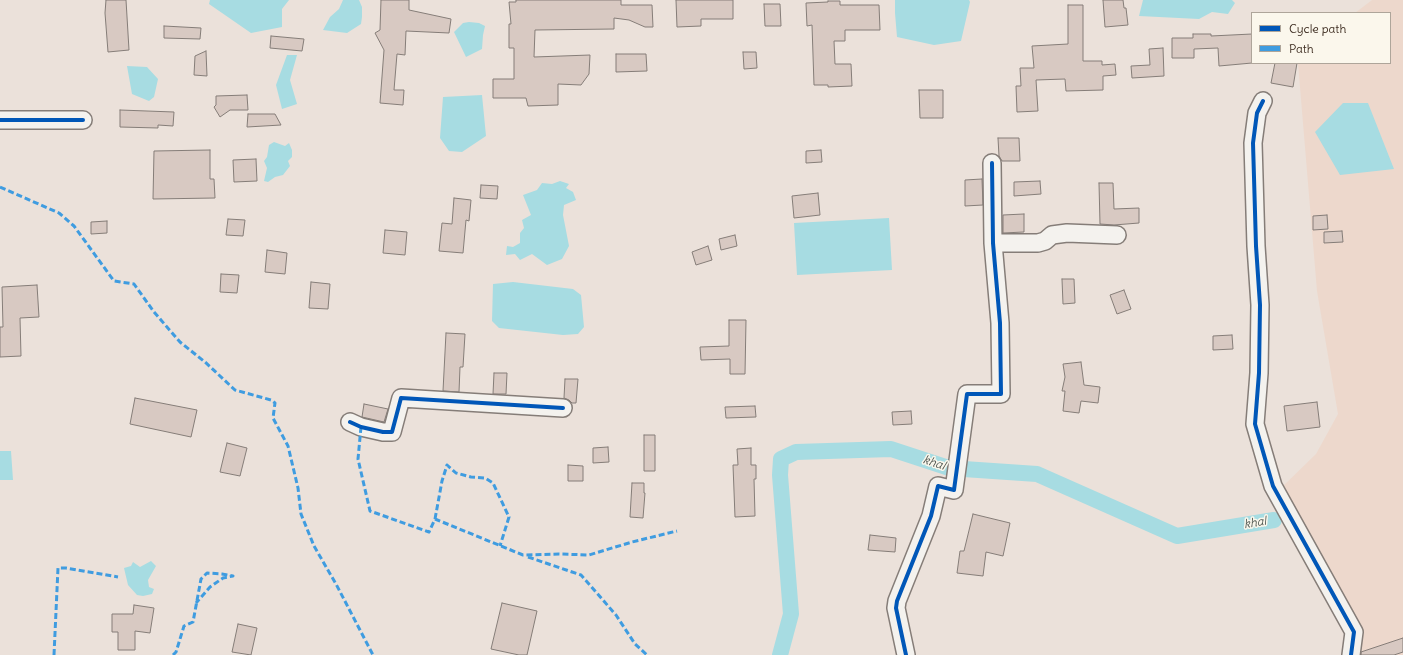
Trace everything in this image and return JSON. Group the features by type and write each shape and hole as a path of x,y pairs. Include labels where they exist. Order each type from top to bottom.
{"street":[{"path":"1263,101 1257,114 1253,143 1256,246 1260,306 1259,373 1255,424 1274,486 1354,632 1351,655"},
{"path":"0,120 82,120"},
{"path":"906,655 896,608 897,601 931,516 938,486 954,490 967,394 1001,394 1000,323 993,243 992,163"},
{"path":"993,243 1038,243 1045,241 1052,235 1067,234 1117,235"},
{"path":"350,422 362,427 383,432 392,432 401,398 563,408"}],"shaded area":[{"path":"1372,0 1403,0 1403,655 1359,655 1279,490 1316,454 1338,414 1317,291 1298,64 1391,64 1391,12 1356,12"}],"water":[{"path":"210,0 289,0 282,9 282,27 251,33 209,4"},
{"path":"343,0 359,0 362,7 361,24 347,33 323,30 330,17 339,9"},
{"path":"895,0 969,0 970,2 961,41 934,45 897,37"},
{"path":"1143,0 1232,0 1235,3 1228,14 1212,12 1199,19 1139,16"},
{"path":"463,23 479,23 485,26 482,49 466,57 454,32"},
{"path":"287,55 297,55 290,80 297,104 282,109 276,85"},
{"path":"127,66 147,67 158,79 154,97 149,101 132,94"},
{"path":"482,95 486,136 462,152 449,151 440,138 443,97"},
{"path":"1343,103 1368,103 1394,169 1340,175 1315,132"},
{"path":"274,142 285,146 289,143 292,150 292,157 288,161 290,166 283,175 275,177 268,182 264,181 267,168 264,161 267,157 269,145"},
{"path":"560,181 569,184 566,188 573,192 576,200 564,205 563,215 569,246 562,259 547,265 532,254 520,260 515,254 506,255 507,246 513,247 520,243 520,233 524,228 522,220 531,215 523,195 537,190 542,183 552,184"},
{"path":"889,218 892,270 797,275 794,223"},
{"path":"513,282 573,289 581,295 584,327 578,334 563,335 499,328 492,321 493,284"},
{"path":"0,451 11,451 13,480 0,480"},
{"path":"151,561 156,566 148,580 149,587 154,589 152,594 143,596 137,595 128,585 124,568 131,566 133,562 140,567"}],"building":[{"path":"106,0 126,0 129,50 108,52 105,13"},
{"path":"381,0 409,0 409,10 451,19 449,33 406,31 405,55 397,54 394,90 404,90 403,105 380,103 384,50 375,33 380,30"},
{"path":"516,0 621,0 621,5 652,5 653,27 645,27 629,20 614,18 614,29 535,30 534,57 590,55 589,74 581,85 558,84 558,105 528,106 526,98 493,98 493,79 514,79 514,48 509,48 509,24 511,24 509,2 516,2"},
{"path":"676,0 733,0 733,19 701,19 701,26 677,27"},
{"path":"1103,0 1123,0 1124,8 1126,8 1128,25 1105,27"},
{"path":"840,1 840,5 879,5 880,30 845,30 845,41 834,41 835,64 851,64 852,86 828,87 828,85 814,85 812,25 807,26 806,3"},
{"path":"764,4 780,4 781,26 765,26"},
{"path":"1068,5 1083,5 1083,61 1102,61 1102,65 1115,64 1116,75 1103,76 1103,90 1066,91 1065,79 1036,80 1038,111 1017,112 1016,86 1021,86 1020,68 1034,68 1032,46 1068,44"},
{"path":"164,26 201,28 200,39 164,38"},
{"path":"1193,34 1211,34 1211,36 1251,34 1251,63 1219,66 1218,48 1194,49 1194,58 1172,58 1172,38 1193,38"},
{"path":"271,36 304,39 302,51 270,48"},
{"path":"1163,48 1164,76 1132,78 1131,66 1150,65 1149,49"},
{"path":"206,51 207,76 194,75 195,56"},
{"path":"743,52 756,52 757,68 744,69"},
{"path":"616,54 646,54 647,71 616,72"},
{"path":"1275,64 1297,64 1293,87 1271,83"},
{"path":"919,90 943,90 943,118 920,118"},
{"path":"247,95 248,110 230,110 220,117 214,107 216,105 216,96"},
{"path":"120,110 174,112 173,126 158,125 158,128 120,127"},
{"path":"248,114 275,114 281,125 247,127"},
{"path":"998,138 1019,138 1020,161 1002,161 999,156"},
{"path":"210,150 210,179 214,179 215,198 153,199 154,151"},
{"path":"821,150 822,162 806,163 806,151"},
{"path":"256,159 257,181 234,182 233,160"},
{"path":"982,179 983,205 965,206 965,180"},
{"path":"1040,181 1041,194 1014,196 1014,182"},
{"path":"1099,183 1113,183 1114,209 1139,208 1139,223 1114,225 1100,224"},
{"path":"481,185 498,186 497,199 480,198"},
{"path":"818,193 820,215 794,218 792,196"},
{"path":"454,198 471,200 469,221 466,220 463,253 439,251 442,223 452,224"},
{"path":"1024,214 1024,232 1003,233 1003,215"},
{"path":"1327,215 1328,229 1313,230 1313,216"},
{"path":"228,219 245,220 243,236 226,235"},
{"path":"107,221 107,233 91,234 91,222"},
{"path":"385,230 407,232 405,255 383,253"},
{"path":"1342,231 1343,242 1324,243 1324,232"},
{"path":"735,235 737,246 721,250 719,239"},
{"path":"708,246 712,260 696,265 692,252"},
{"path":"267,250 287,253 285,274 265,272"},
{"path":"221,274 239,275 237,293 220,292"},
{"path":"1062,279 1074,279 1075,303 1063,304"},
{"path":"311,282 330,284 328,309 309,308"},
{"path":"37,285 39,317 20,318 21,356 0,357 0,327 3,327 2,287"},
{"path":"1124,290 1131,309 1117,314 1110,295"},
{"path":"729,320 746,320 745,374 730,374 730,359 701,360 700,347 729,346"},
{"path":"446,333 465,334 463,367 460,367 459,392 443,391"},
{"path":"1232,335 1233,349 1213,350 1213,336"},
{"path":"1081,362 1084,385 1100,387 1098,403 1081,401 1079,413 1063,411 1065,391 1062,391 1065,377 1063,364"},
{"path":"494,373 507,373 506,394 493,394"},
{"path":"565,379 578,379 576,403 572,403 564,398"},
{"path":"135,398 197,410 191,437 130,424"},
{"path":"1317,402 1320,427 1287,431 1284,406"},
{"path":"364,404 388,409 384,422 362,417"},
{"path":"755,406 756,417 726,418 725,407"},
{"path":"911,411 912,424 893,425 892,412"},
{"path":"644,435 655,435 655,471 644,471"},
{"path":"227,443 247,448 240,476 220,472"},
{"path":"608,447 609,462 593,463 593,448"},
{"path":"751,448 751,465 756,465 756,479 754,479 755,516 735,517 733,465 738,465 737,449"},
{"path":"568,465 583,466 583,481 568,481"},
{"path":"632,483 644,483 645,493 643,518 630,517"},
{"path":"973,514 1010,523 1003,556 986,552 983,576 957,573 960,551 964,551"},
{"path":"870,535 896,538 895,552 868,550"},
{"path":"502,603 537,611 527,655 519,655 491,649"},
{"path":"134,605 154,608 150,633 135,631 135,650 118,650 118,632 112,632 112,614 133,614"},
{"path":"238,624 257,628 251,655 232,652"},
{"path":"1403,638 1403,652 1394,655 1361,655 1361,652"}],"waterway":[{"name":"khal","path":"780,655 791,614 780,475 781,459 796,452 891,449 949,468 1037,474 1177,536 1274,520"}],"marked path":[{"path":"0,187 59,213 74,226 114,281 134,284 154,312 180,342 205,362 235,390 271,400 275,403 273,418 288,446 298,488 301,514 314,546 336,584 373,655"},
{"path":"361,427 358,459 370,511 429,532 435,519 523,555 589,555 632,542 677,531"},
{"path":"435,519 442,481 447,465 456,473 471,477 485,478 493,483 509,517 500,546"},
{"path":"528,557 581,575 616,615 635,644 647,655"},
{"path":"54,655 58,568 118,577"},
{"path":"173,655 176,652 184,626 193,622 201,579 207,573 233,576 223,578 210,587 196,603"}],"cycle path":[{"path":"1263,101 1257,113 1253,143 1256,246 1260,305 1259,373 1255,424 1273,486 1354,632 1351,655"},
{"path":"0,120 83,120"},
{"path":"906,655 896,608 897,601 931,516 938,486 954,490 967,394 1001,394 1000,323 993,243 992,163"},
{"path":"350,422 361,427 383,432 392,432 401,398 563,408"}]}
